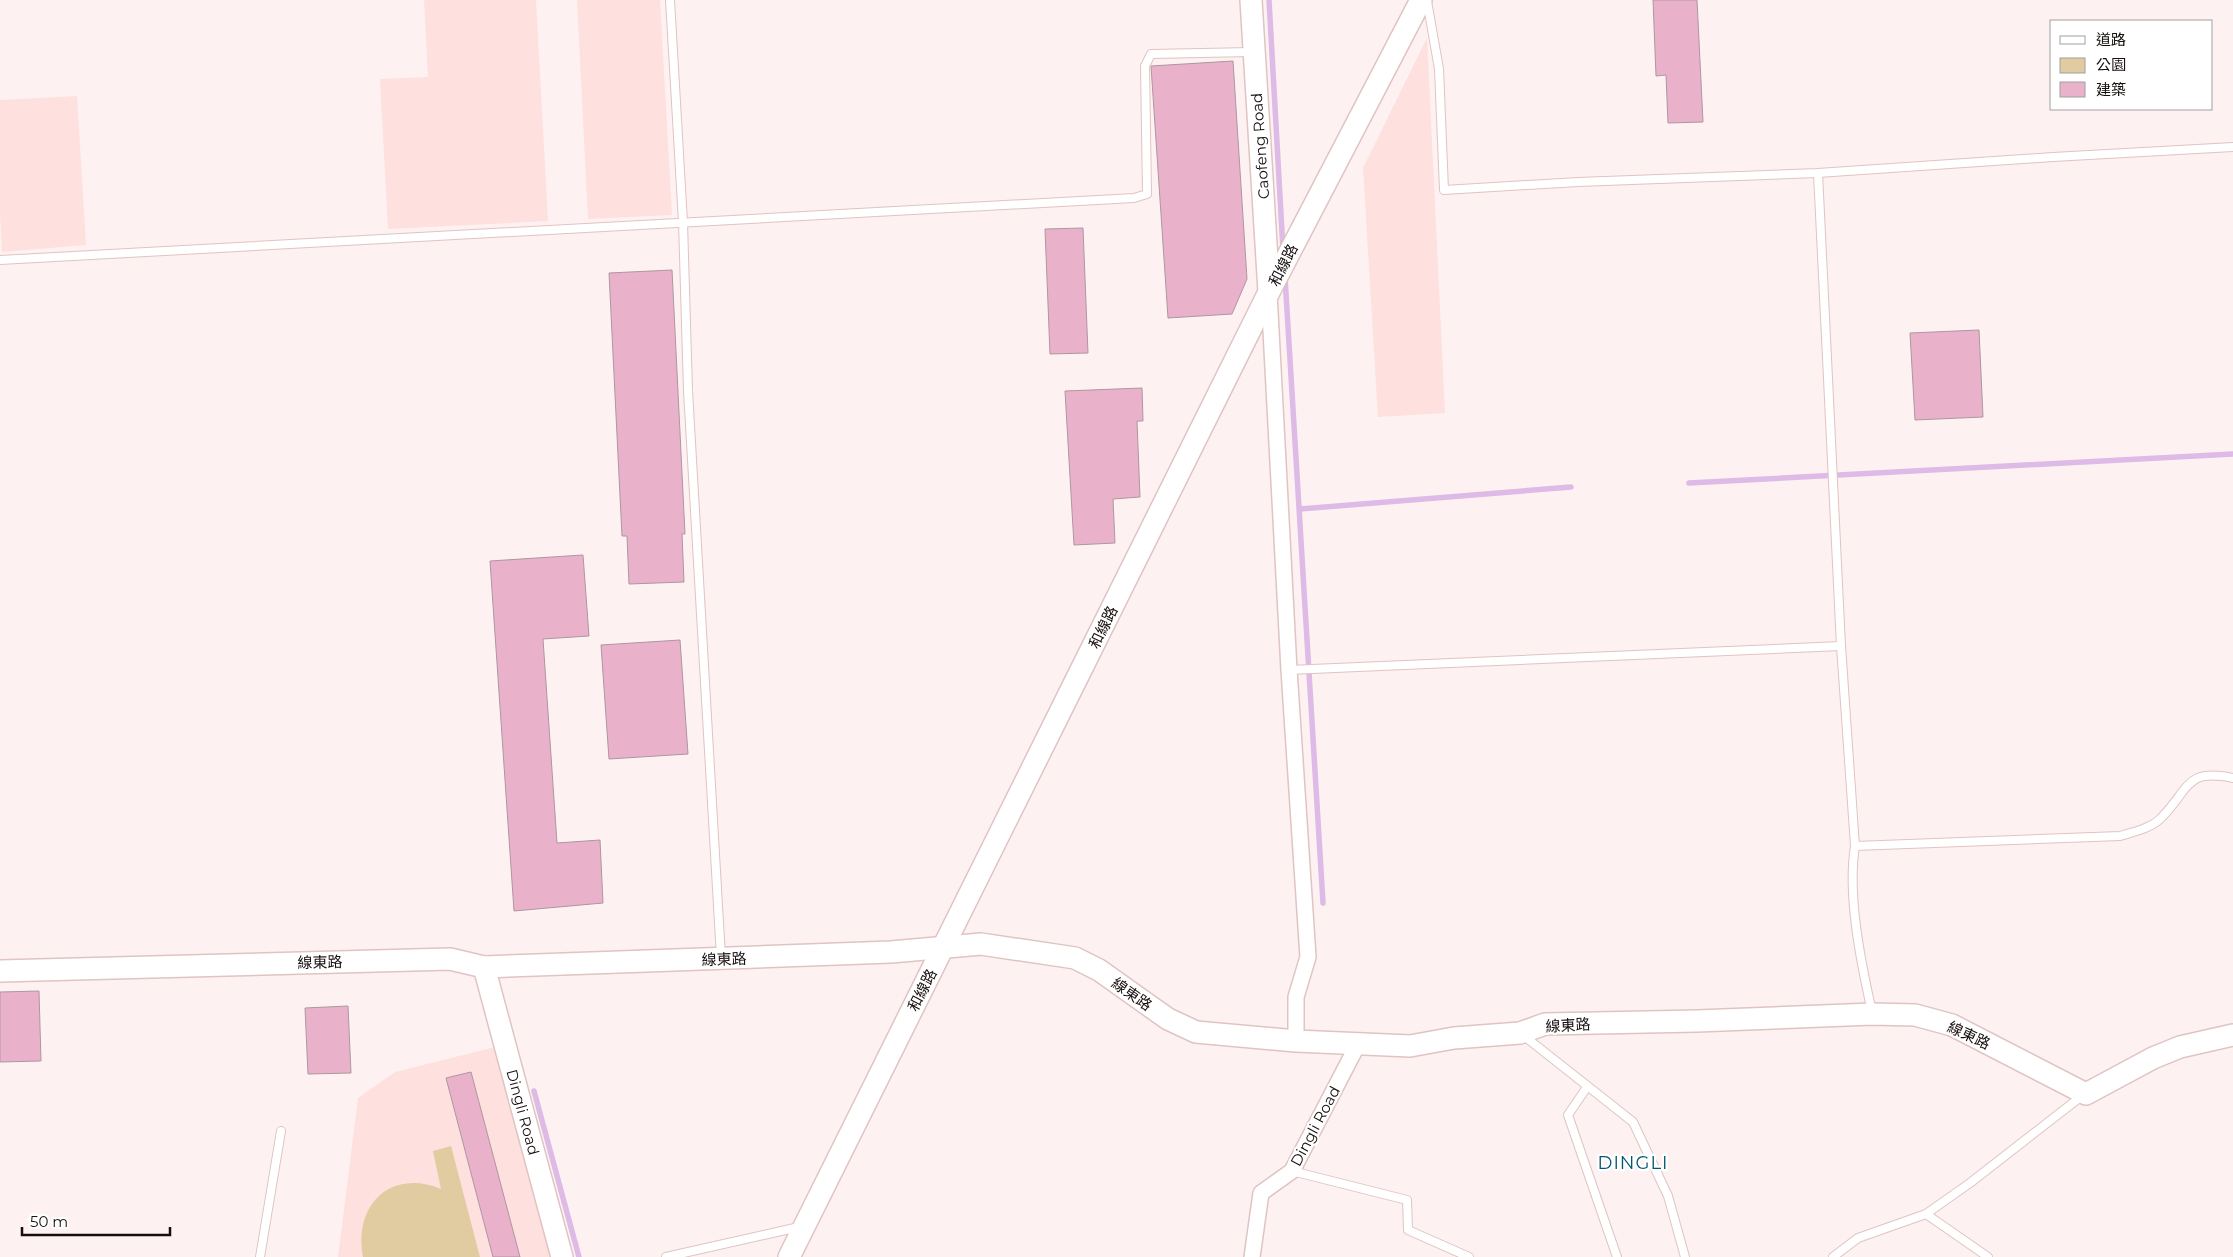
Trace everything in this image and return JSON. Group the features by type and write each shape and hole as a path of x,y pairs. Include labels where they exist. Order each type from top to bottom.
{"street":[{"name":"Caofeng Road","path":"1251,0 1269,292"},
{"name":"和線路","path":"789,1257 945,947 1269,292 1421,0"},
{"path":"1269,292 1289,670 1308,957 1296,997 1296,1042"},
{"name":"線東路","path":"0,971 450,959 484,967 891,952 981,944 1075,958 1099,970 1168,1019 1196,1032 1296,1042 1410,1046 1454,1038 1520,1033 1545,1024 1697,1022 1872,1014 1915,1015 1952,1025 2086,1094"},
{"name":"Dingli Road","path":"484,967 562,1257"},
{"path":"2086,1094 2153,1058 2180,1047 2233,1035"},
{"name":"Dingli Road","path":"1252,1257 1262,1194 1292,1171 1358,1044"}],"lane":[{"path":"670,0 683,222 689,401 721,959"},
{"path":"1426,0 1439,69 1444,190 1578,182 1818,173 2233,146"},
{"path":"0,260 1134,198 1147,194 1145,66 1151,54 1254,52"},
{"path":"1818,173 1841,646 1855,846 1851,868 1861,962 1872,1014"},
{"path":"1289,670 1841,646"},
{"path":"1855,846 2120,836 2145,828 2162,818 2190,783 2203,774 2216,774 2233,778"},
{"path":"1520,1033 1633,1122 1668,1196 1685,1257"},
{"path":"1588,1087 1568,1115 1618,1257"},
{"path":"1833,1257 1858,1238 1926,1214 1970,1183 2086,1094"},
{"path":"260,1257 281,1131"},
{"path":"1292,1171 1407,1200 1408,1230 1469,1257"},
{"path":"1926,1214 1988,1257"},
{"path":"666,1257 804,1226"}],"shaded area":[{"path":"424,0 536,0 548,221 388,229 380,79 428,77"},
{"path":"577,0 660,0 672,215 588,219"},
{"path":"1427,38 1445,413 1378,417 1363,168"},
{"path":"77,96 86,245 2,252 0,100"},
{"path":"499,1046 558,1257 338,1257 358,1098 395,1072"}],"green space":[{"path":"451,1146 480,1257 363,1257 361,1239 364,1222 370,1208 379,1196 391,1188 406,1184 423,1184 441,1189 433,1151"}],"building":[{"path":"1653,0 1697,0 1703,122 1668,123 1666,75 1656,76"},
{"path":"1233,61 1247,279 1232,314 1168,318 1151,66"},
{"path":"1083,228 1088,353 1050,354 1045,229"},
{"path":"672,270 685,534 682,534 684,582 629,584 627,536 622,536 609,273"},
{"path":"1979,330 1983,417 1915,420 1910,333"},
{"path":"1142,388 1143,421 1137,421 1140,497 1113,499 1115,543 1074,545 1065,391"},
{"path":"583,555 589,636 543,639 557,843 600,840 603,903 514,911 490,561"},
{"path":"680,640 688,754 609,759 601,645"},
{"path":"39,991 41,1061 0,1062 0,992"},
{"path":"348,1006 351,1073 308,1074 305,1008"},
{"path":"471,1072 520,1257 493,1257 446,1078"}],"waterway":[{"path":"1269,0 1283,250"},
{"path":"1285,277 1323,903"},
{"path":"1689,483 2233,454"},
{"path":"1300,509 1571,487"},
{"path":"534,1091 579,1257"}],"district":[{"name":"DINGLI","path":"1633,1163"}]}
